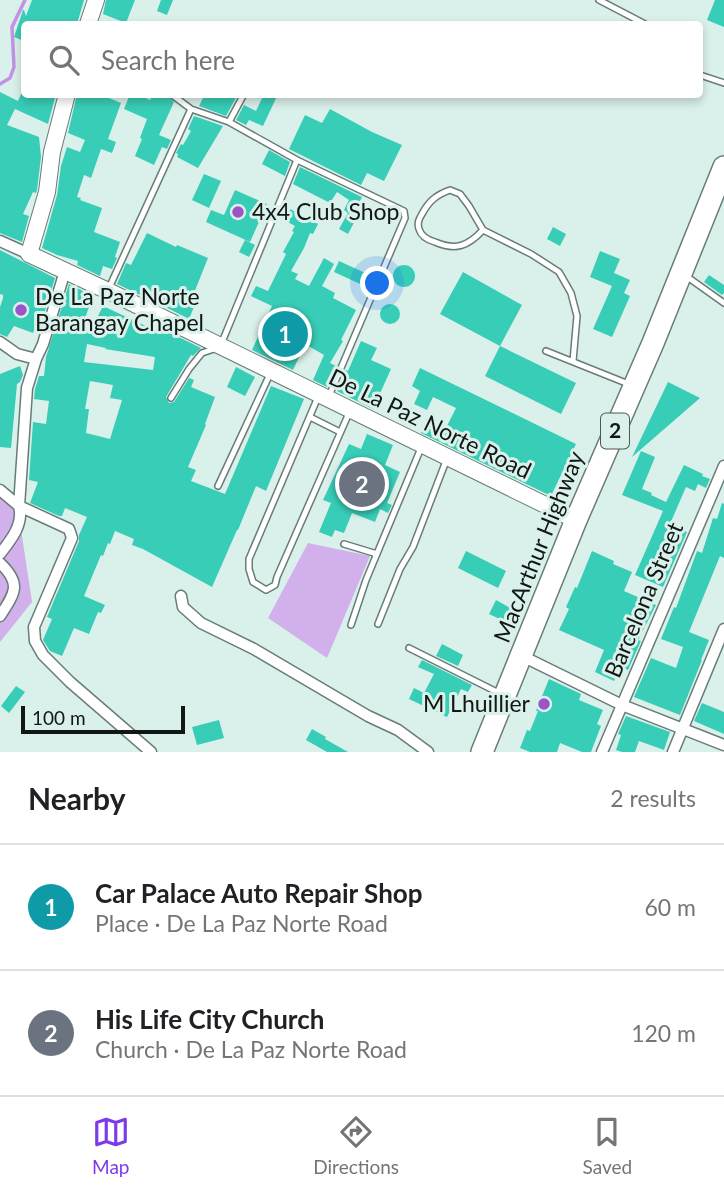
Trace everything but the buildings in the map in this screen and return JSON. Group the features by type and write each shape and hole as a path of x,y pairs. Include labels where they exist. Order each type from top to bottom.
{"highway":[{"name":"MacArthur Highway","path":"482,752 724,167"}],"street":[{"path":"89,21 96,0"},
{"path":"29,254 47,192 52,152 66,98"},
{"name":"De La Paz Norte Road","path":"0,241 576,520"},
{"path":"0,555 22,516 19,506 27,388 65,271"},
{"path":"0,342 18,354 36,359"},
{"name":"Barcelona Street","path":"602,752 724,466"},
{"path":"0,490 19,506 69,528 72,538 34,627 39,650 70,682 151,752"},
{"path":"0,563 12,575 14,582 12,597 0,616"},
{"path":"181,596 183,607 201,623 254,649 368,716 398,730 428,752"},
{"path":"673,752 724,629"},
{"path":"522,656 622,705 724,745"}],"lane":[{"path":"599,0 639,21"},
{"path":"703,76 724,83"},
{"path":"176,98 191,109 229,122 297,160 388,202 406,214 323,397 310,417 248,558 253,582 266,590 275,585 350,410"},
{"path":"229,122 242,98"},
{"path":"108,291 191,109"},
{"path":"171,398 202,353 220,347 297,160"},
{"path":"483,230 474,240 453,248 424,237 418,221 428,202 450,190 460,194 483,230 531,254 559,272 571,293 577,316 573,361"},
{"path":"681,272 724,303"},
{"path":"546,351 634,386"},
{"path":"218,486 271,371"},
{"path":"310,417 340,432"},
{"path":"351,625 422,445"},
{"path":"378,624 400,569 413,547 448,458"},
{"path":"344,544 377,554"},
{"path":"409,648 505,696"}],"shaded area":[{"path":"0,496 18,510 32,602 0,642"},
{"path":"308,543 370,556 327,658 268,618"}],"waterway":[{"path":"0,84 10,78 14,67 12,27 25,0"}],"place":[{"name":"4x4 Club Shop","path":"238,212"},
{"name":"De La Paz Norte Barangay Chapel","path":"21,310"},
{"name":"Car Palace Auto Repair Shop","path":"285,334"},
{"name":"His Life City Church","path":"362,484"},
{"name":"M Lhuillier","path":"544,704"}]}
